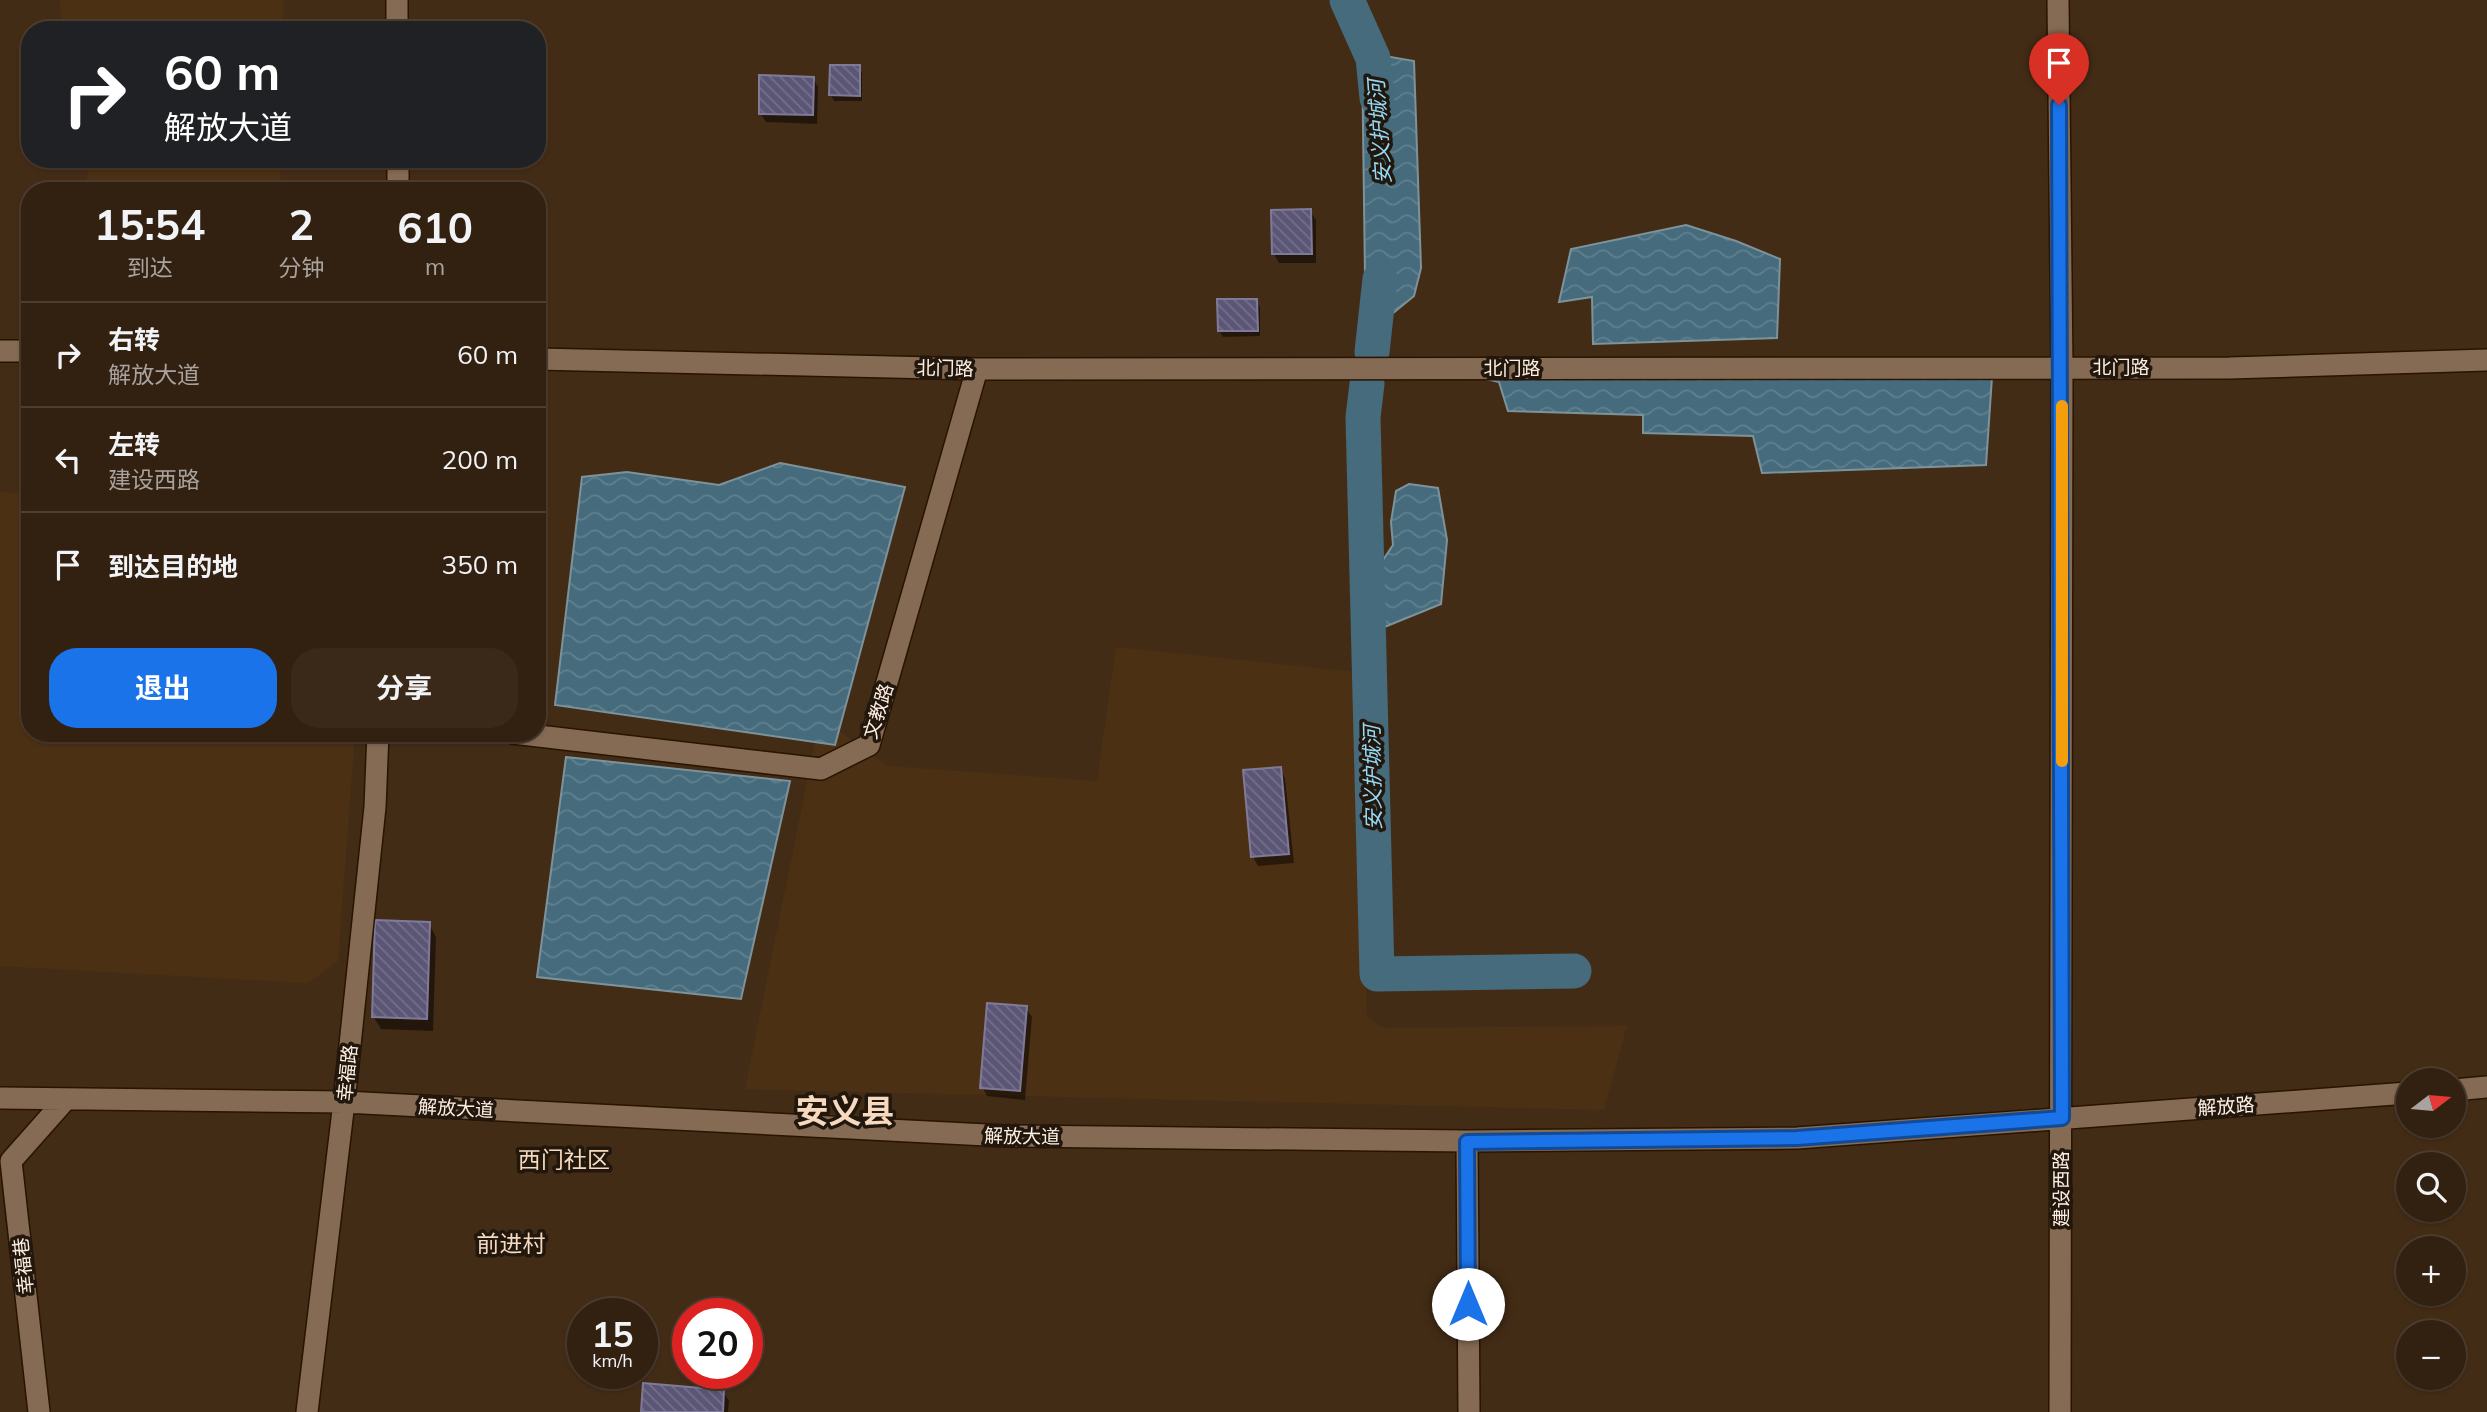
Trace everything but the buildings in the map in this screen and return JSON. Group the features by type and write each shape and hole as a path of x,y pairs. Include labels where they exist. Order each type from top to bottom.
{"street":[{"path":"397,0 397,21"},
{"name":"建设西路","path":"2059,0 2062,367 2053,1119 2060,1412"},
{"path":"0,351 21,351"},
{"name":"北门路","path":"546,359 977,369 2229,368 2487,360"},
{"name":"文教路","path":"546,737 821,769 869,745 977,369"},
{"name":"幸福路","path":"307,1412 344,1102 378,742"},
{"path":"2466,1089 2487,1087"},
{"name":"解放路","path":"2053,1119 2396,1094"},
{"name":"解放大道","path":"0,1098 344,1102 1006,1136 1467,1142 1797,1138 2053,1119"},
{"name":"幸福巷","path":"39,1412 11,1161 66,1099"},
{"path":"1467,1142 1469,1412"}],"shaded area":[{"path":"60,0 283,0 283,21 61,21"},
{"path":"89,168 281,168 280,182 86,182"},
{"path":"0,492 21,493 21,742 354,742 338,961 308,983 0,966"},
{"path":"1116,647 1355,672 1367,1017 1383,1028 1627,1026 1604,1110 745,1089 820,717 887,766 1097,781"}],"water":[{"path":"1362,52 1414,61 1421,268 1414,296 1358,342 1365,276"},
{"path":"1686,225 1780,259 1777,338 1593,344 1592,297 1559,302 1571,249"},
{"path":"1992,377 1986,465 1762,473 1753,436 1643,433 1643,415 1508,411 1499,382 1482,378"},
{"path":"780,463 905,487 835,745 555,705 582,477 627,472 719,485"},
{"path":"1409,484 1438,488 1447,540 1441,604 1382,628 1378,583 1383,560 1393,545 1391,522 1396,491"},
{"path":"566,757 790,781 741,999 537,977"}],"waterway":[{"name":"安义护城河","path":"1347,0 1373,58 1377,98"},
{"name":"安义护城河","path":"1372,352 1380,279"},
{"name":"安义护城河","path":"1367,384 1363,417 1377,974 1574,971"}],"slow traffic":[{"path":"2062,406 2062,761"}],"district":[{"name":"安义县","path":"845,1110"},
{"name":"西门社区","path":"564,1159"},
{"name":"前进村","path":"511,1243"}],"route":[{"path":"1468,1304 1467,1142 1797,1138 2062,1118 2062,367 2059,105"}]}
